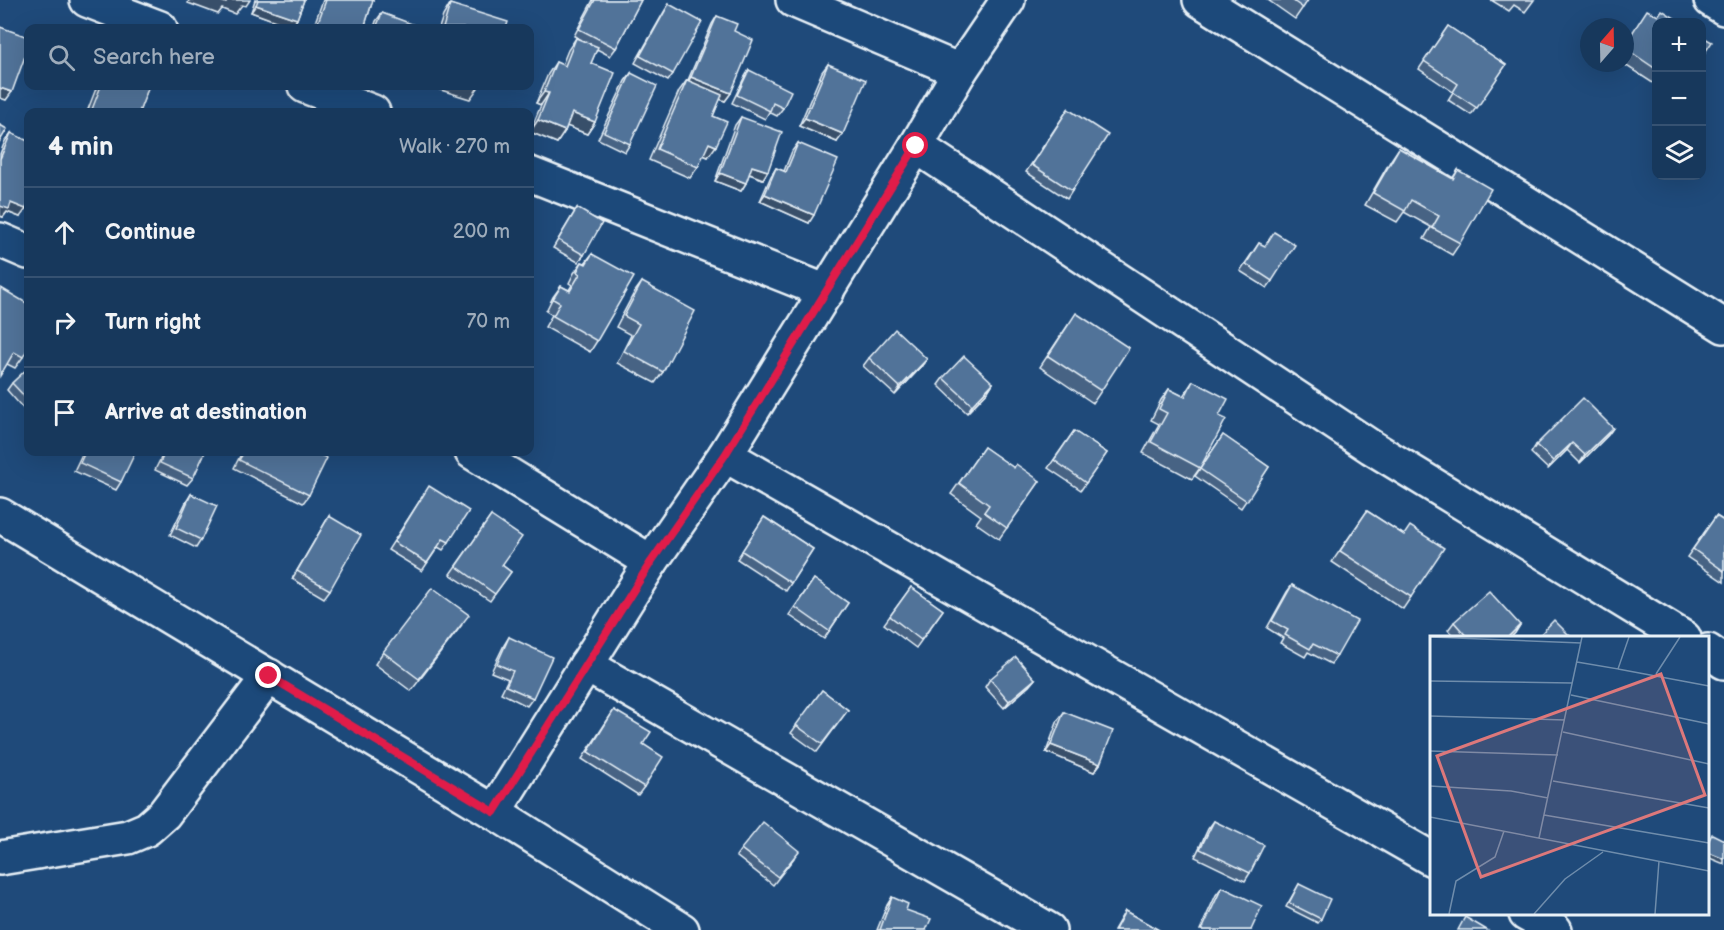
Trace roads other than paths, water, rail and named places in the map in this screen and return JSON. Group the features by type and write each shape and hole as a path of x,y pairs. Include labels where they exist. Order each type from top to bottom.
{"street":[{"path":"87,0 150,24"},
{"path":"793,0 960,71"},
{"path":"494,812 651,562 725,455 827,292 960,71 1008,0"},
{"path":"1200,0 1724,326"},
{"path":"1711,0 1724,8"},
{"path":"315,90 363,108"},
{"path":"916,146 1371,447 1681,636"},
{"path":"534,176 827,292"},
{"path":"0,240 24,250"},
{"path":"725,455 1430,858"},
{"path":"479,456 651,562"},
{"path":"0,515 494,812 682,930"},
{"path":"1709,652 1724,662"},
{"path":"586,665 1049,930"},
{"path":"0,858 128,837 147,829 164,814 269,676"},
{"path":"1528,915 1555,930"}]}
